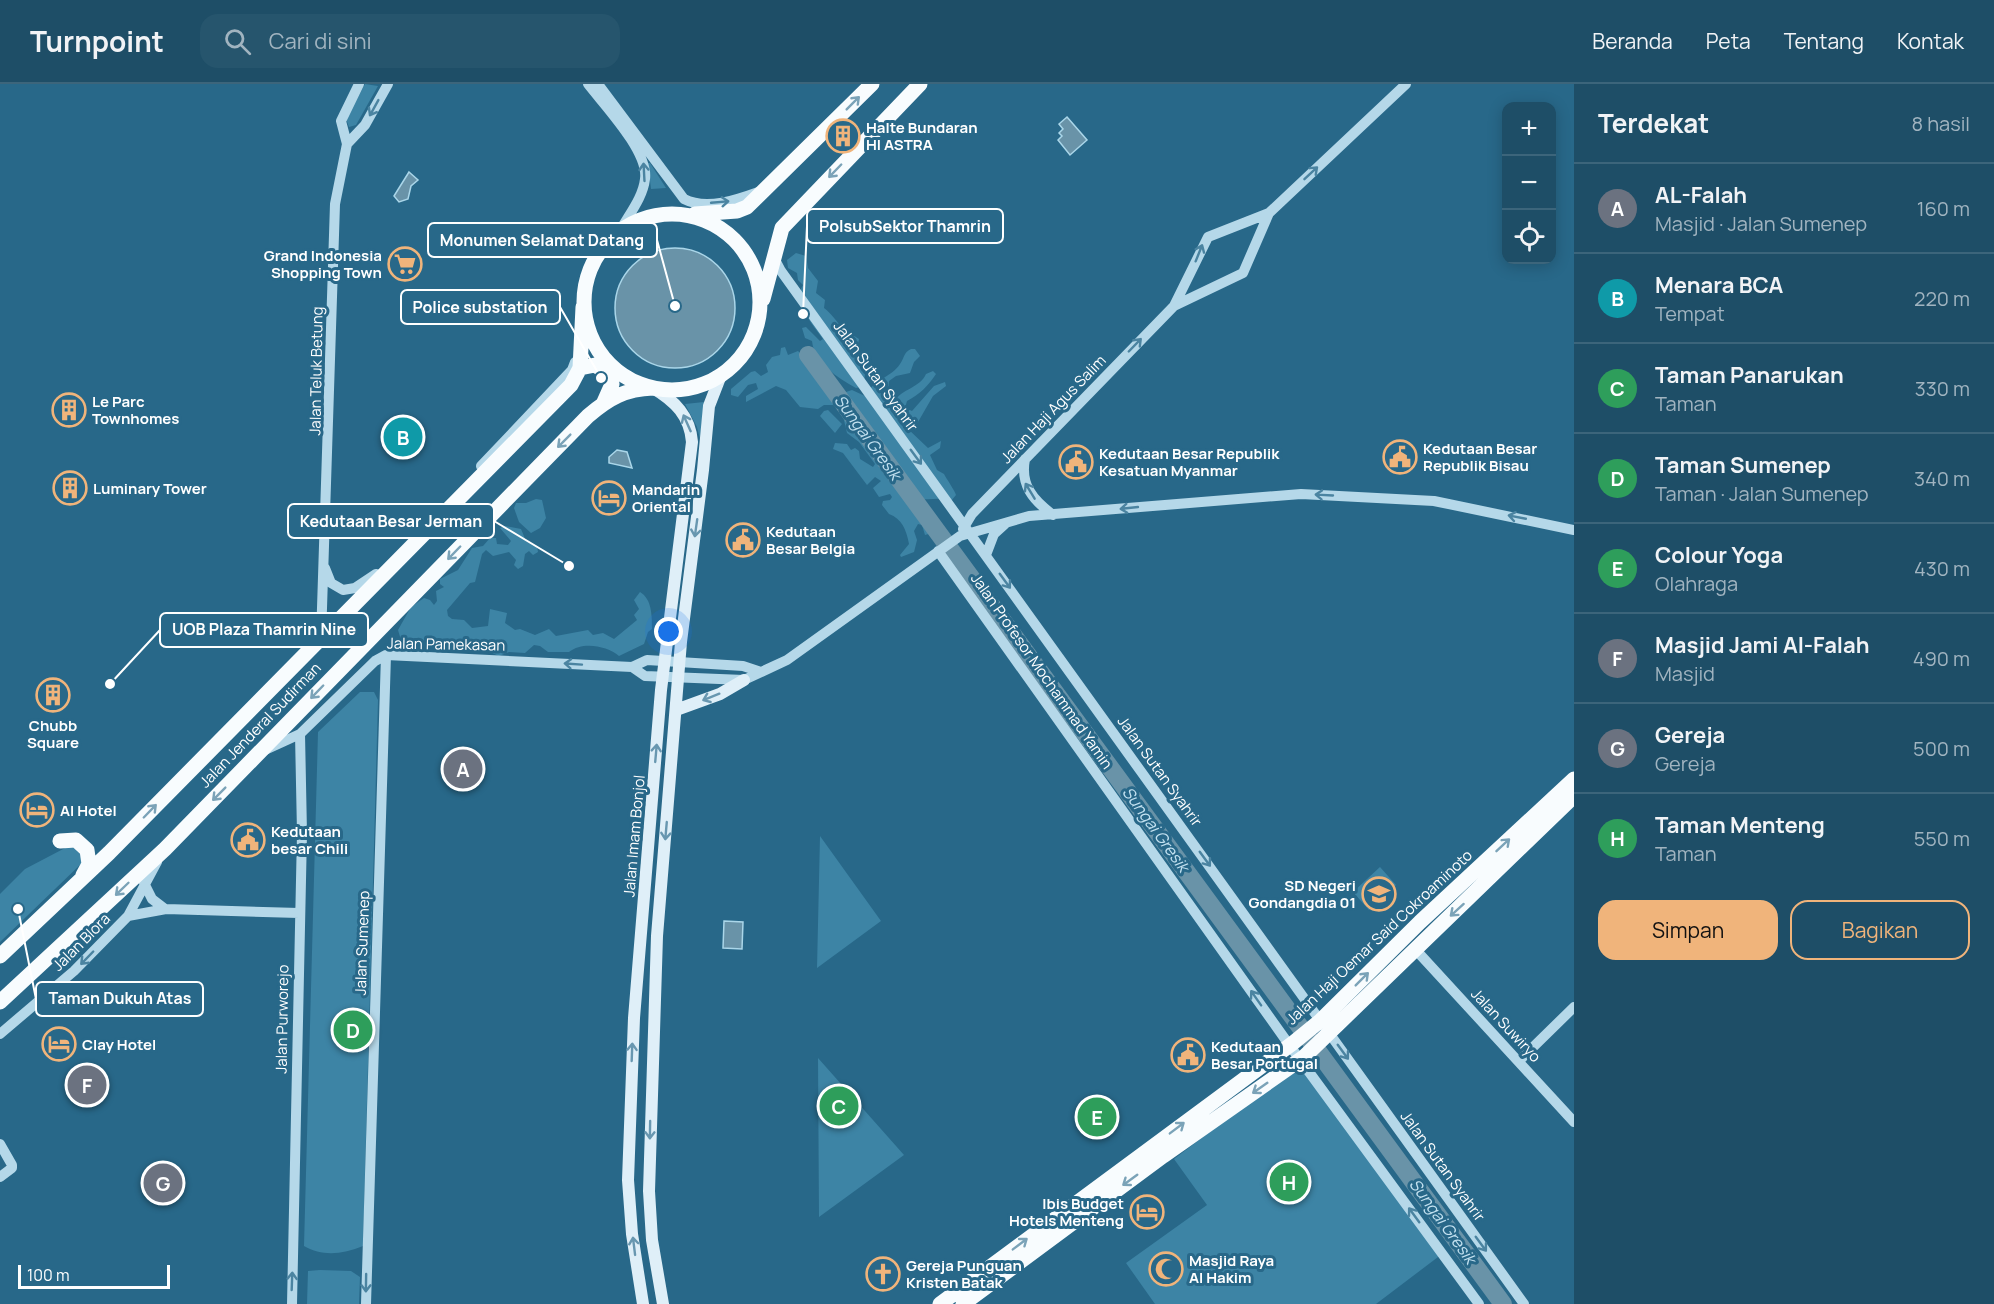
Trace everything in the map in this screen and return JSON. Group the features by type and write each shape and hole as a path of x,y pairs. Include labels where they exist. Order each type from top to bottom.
{"main road":[{"path":"604,402 612,384 608,373 595,365 580,368 585,284 592,263 621,229 651,216 737,211 747,207 872,84"},
{"path":"663,1304 652,1240 650,1129 657,936 679,662 703,470 708,406 721,375 743,353 758,319 773,255 782,228 920,84"},
{"path":"683,214 716,225 743,250 754,272 759,291 758,319"},
{"path":"584,307 598,345 613,367 635,382 653,388 687,388 721,375"},
{"name":"Jalan Jenderal Sudirman","path":"0,956 78,882 552,405 571,385 580,368"},
{"name":"Jalan Jenderal Sudirman","path":"0,1002 165,849 604,402 632,390 653,388"},
{"name":"Jalan Imam Bonjol","path":"643,1304 632,1234 628,1180 638,956 664,677 692,442 687,420 678,406 653,388"},
{"path":"676,710 720,694 744,680"},
{"name":"Jalan Haji Oemar Said Cokroaminoto","path":"939,1304 1319,1022 1420,922 1574,779"},
{"path":"963,1304 1163,1156 1302,1058 1329,1035 1574,796"},
{"path":"60,841 76,840 87,850 89,864 78,882"}],"street":[{"name":"Jalan Teluk Betung","path":"321,639 320,613 324,565 335,206 347,144 340,122 359,84"},
{"path":"347,144 365,125 388,84"},
{"path":"588,84 638,150 645,168 641,195 621,229"},
{"path":"598,84 684,199 695,203 729,201 767,189"},
{"name":"Jalan Haji Agus Salim","path":"664,677 744,680 787,660 958,538 968,529 1025,459 1174,306 1208,237 1269,213 1406,84"},
{"name":"Jalan Haji Agus Salim","path":"1174,306 1243,273 1269,213"},
{"name":"Jalan Sutan Syahrir","path":"773,255 781,271 1524,1304"},
{"path":"324,565 332,583 343,590 355,588 372,578 572,370 582,327"},
{"path":"1025,459 1022,472 1028,490 1038,504 1053,514"},
{"path":"968,529 1053,514 1301,494 1434,501 1574,530"},
{"path":"986,555 994,534 1010,521"},
{"name":"Jalan Profesor Mochammad Yamin","path":"940,550 1479,1304"},
{"name":"Jalan Pamekasan","path":"259,752 300,734 375,661 386,655 502,659 632,668 645,676 664,677"},
{"name":"Jalan Sumenep","path":"366,1304 386,655"},
{"name":"Jalan Pamekasan","path":"632,668 647,660 666,661"},
{"path":"666,661 743,666 761,672"},
{"name":"Jalan Purworejo","path":"291,1304 302,833 300,734"},
{"name":"Jalan Blora","path":"0,1034 74,970 128,916 144,883 165,849"},
{"path":"144,883 152,899 166,909"},
{"name":"Jalan Blora","path":"128,916 166,909 299,913"},
{"name":"Jalan Suwiryo","path":"1415,949 1574,1122"},
{"path":"1519,1061 1574,1007"},
{"path":"0,1144 12,1168 0,1177"}],"shaded area":[{"path":"365,84 378,86 356,125 349,127 346,119"},
{"path":"1067,117 1087,140 1070,155 1058,140 1062,136 1059,133 1063,129 1059,124"},
{"path":"648,163 650,163 666,188 651,189"},
{"path":"409,172 418,180 411,186 408,199 399,202 394,196"},
{"path":"675,248 698,253 717,266 730,285 735,308 730,331 717,350 698,363 675,368 652,363 633,350 620,331 615,308 620,285 633,266 652,253"},
{"path":"796,253 806,256 808,268 818,281 816,293 825,300 824,308 845,331 859,339 856,355 865,373 864,386 856,388 835,375 817,356 812,341 805,338 802,328 806,327 820,341 823,339 802,306 800,292 803,285 798,280 797,273 788,268 787,260"},
{"path":"785,347 788,355 798,351 807,360 818,364 821,372 819,384 822,387 829,385 840,398 835,405 824,405 818,409 800,407 786,390 776,386 746,402 746,396 758,389 756,383 748,385 738,397 731,395 731,389 751,372 755,371 761,376 768,372 766,365 772,357 780,355 781,348"},
{"path":"911,349 915,349 920,356 914,362 910,373 896,376 889,381 887,402 894,402 926,374 933,371 936,374 930,382 920,393 907,401 905,408 912,411 934,386 945,382 946,386 933,396 918,422 907,428 928,448 941,441 940,448 930,455 937,470 944,474 956,495 951,501 923,499 915,493 889,454 882,451 848,407 846,392 852,390 865,396 874,385 896,369"},
{"path":"704,402 700,439 697,427 685,404"},
{"path":"828,410 842,424 835,433 820,416"},
{"path":"847,415 853,425 858,426 868,444 878,449 887,468 899,479 909,498 928,513 934,529 932,533 925,535 922,525 918,524 914,531 917,540 914,552 901,557 900,555 909,544 908,539 900,522 882,505 883,501 890,500 892,497 890,494 879,497 873,488 881,481 875,477 867,485 843,453 833,449 835,443 847,444 851,450 855,448 859,451 860,459 873,467 875,464 859,442 847,433 843,416"},
{"path":"617,450 627,452 632,468 609,463 609,457"},
{"path":"536,499 542,500 546,518 540,528 531,533 519,522 514,508 516,503 526,503"},
{"path":"505,526 521,529 526,541 537,546 538,552 533,555 529,551 525,554 523,566 518,569 514,565 516,560 509,552 493,556 486,550 482,554 475,582 470,583 447,610 448,616 452,619 464,620 472,628 488,626 490,609 507,613 505,623 515,630 520,629 535,635 549,629 556,636 588,630 593,635 603,633 614,639 637,620 634,615 639,609 634,600 640,592 649,603 652,619 652,629 648,632 644,644 619,656 595,646 581,647 569,652 548,652 534,645 525,653 509,652 499,656 474,645 458,642 453,645 442,641 427,649 418,645 401,648 398,644 401,640 398,630 411,607 424,598 430,600 434,605 437,601 436,591 444,587 440,584 440,579 458,570 472,548 483,546 490,538 496,538 497,544 508,545 511,541 500,528"},
{"path":"360,692 374,692 378,700 363,1246 348,1251 326,1253 304,1246 318,732"},
{"path":"820,836 881,921 817,968"},
{"path":"67,847 76,848 82,854 82,863 0,942 0,894 25,869"},
{"path":"1380,867 1396,885 1369,910 1353,892"},
{"path":"724,921 743,922 742,949 723,948"},
{"path":"818,1058 904,1155 819,1217"},
{"path":"1299,1064 1442,1254 1376,1304 1155,1304 1126,1263 1207,1205 1174,1159"},
{"path":"308,1271 351,1271 360,1277 359,1304 307,1304"}],"waterway":[{"name":"Sungai Gresik","path":"808,355 1503,1304"}],"place":[{"name":"Halte Bundaran HI ASTRA","path":"843,136"},
{"name":"Grand Indonesia Shopping Town","path":"405,264"},
{"name":"Monumen Selamat Datang","path":"675,306"},
{"name":"PolsubSektor Thamrin","path":"803,314"},
{"name":"Police substation","path":"601,378"},
{"name":"Le Parc Townhomes","path":"69,410"},
{"name":"Menara BCA","path":"403,437"},
{"name":"Kedutaan Besar Republik Bisau","path":"1400,457"},
{"name":"Kedutaan Besar Republik Kesatuan Myanmar","path":"1076,462"},
{"name":"Luminary Tower","path":"70,488"},
{"name":"Mandarin Oriental","path":"609,498"},
{"name":"Kedutaan Besar Belgia","path":"743,540"},
{"name":"Kedutaan Besar Jerman","path":"569,566"},
{"name":"UOB Plaza Thamrin Nine","path":"110,684"},
{"name":"Chubb Square","path":"53,695"},
{"name":"AL-Falah","path":"463,769"},
{"name":"AI Hotel","path":"37,810"},
{"name":"Kedutaan besar Chili","path":"248,840"},
{"name":"SD Negeri Gondangdia 01","path":"1379,894"},
{"name":"Taman Dukuh Atas","path":"18,909"},
{"name":"Taman Sumenep","path":"353,1030"},
{"name":"Clay Hotel","path":"59,1044"},
{"name":"Kedutaan Besar Portugal","path":"1188,1055"},
{"name":"Masjid Jami Al-Falah","path":"87,1085"},
{"name":"Taman Panarukan","path":"839,1106"},
{"name":"Colour Yoga","path":"1097,1117"},
{"name":"Taman Menteng","path":"1289,1182"},
{"name":"Gereja","path":"163,1183"},
{"name":"Ibis Budget Hotels Menteng","path":"1147,1212"},
{"name":"Masjid Raya Al Hakim","path":"1166,1269"},
{"name":"Gereja Punguan Kristen Batak","path":"883,1274"}]}
